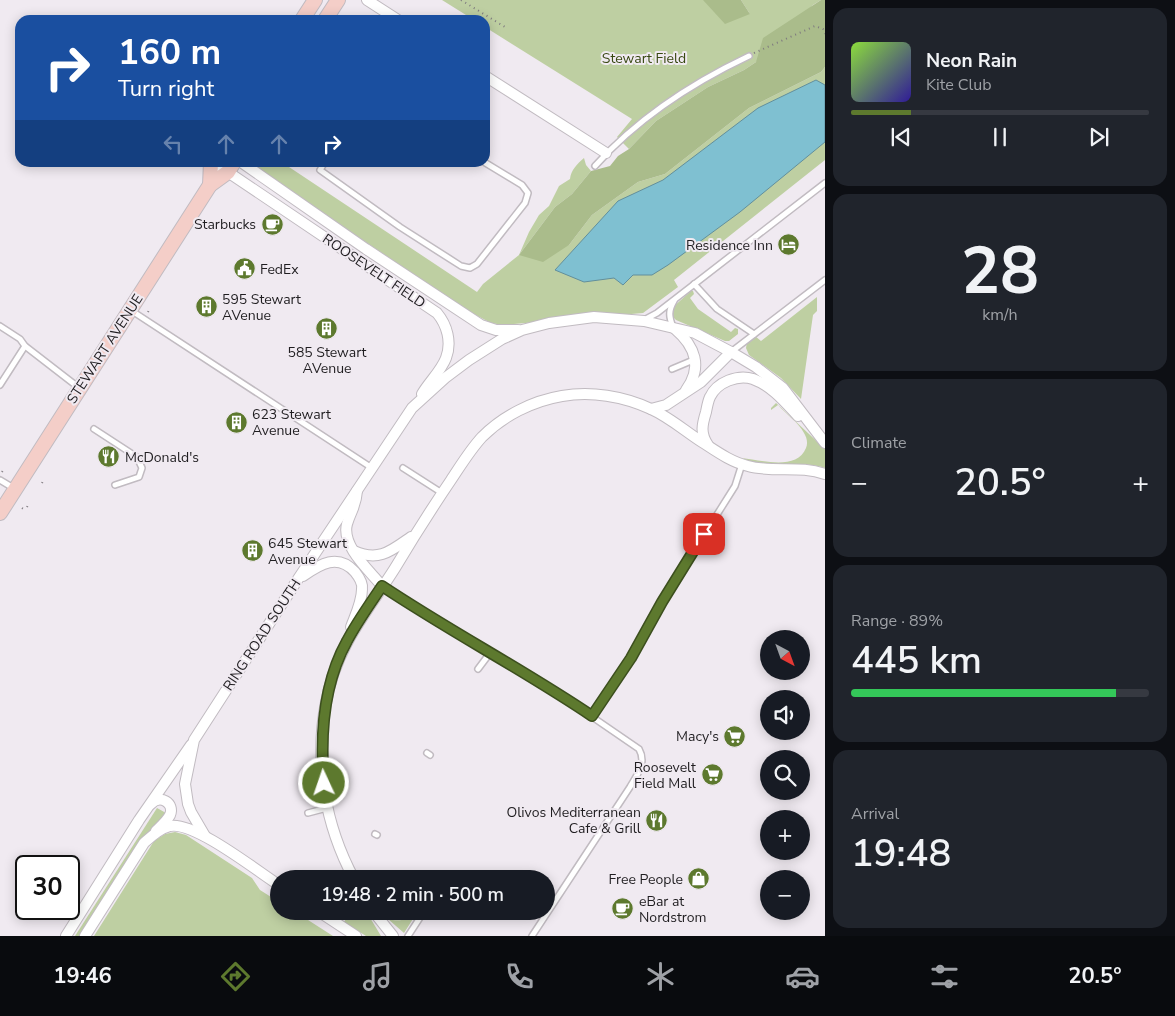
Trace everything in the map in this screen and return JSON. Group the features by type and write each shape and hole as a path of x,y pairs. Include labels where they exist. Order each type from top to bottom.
{"main road":[{"path":"305,15 315,0"},
{"path":"328,15 338,0"},
{"path":"210,185 212,167"},
{"name":"STEWART AVENUE","path":"0,513 210,185 231,167"}],"street":[{"path":"366,0 390,15"},
{"path":"490,79 606,154"},
{"name":"ROOSEVELT FIELD","path":"231,167 429,307 443,321 448,334 446,357 418,402"},
{"name":"ROOSEVELT FIELD","path":"248,167 366,249 481,325 496,330 522,330"},
{"path":"522,330 549,323 594,317 644,321 696,333 756,367 782,388 797,404 812,428"},
{"path":"673,328 686,339 695,357 692,382 682,395"},
{"name":"RING ROAD SOUTH","path":"205,836 191,812 185,784 194,740 298,579 418,402 469,360 502,339 522,330"},
{"path":"651,409 666,405 701,382 731,352"},
{"path":"709,446 703,437 702,431 710,397 716,388 737,377 752,378 764,384 812,428 825,443"},
{"path":"347,640 474,446 483,436 513,413 541,401 578,394 618,398 651,409 725,457 742,464 771,469 816,470 825,474"},
{"path":"357,490 356,505 346,526 346,536 349,545 382,586"},
{"path":"353,550 366,556 380,555 415,535"},
{"path":"298,579 319,565 333,561 348,565 357,574 362,584 362,592 347,640 333,674 324,716 322,756 327,808 338,844 350,870"},
{"path":"66,936 149,806 194,740"},
{"path":"85,936 144,843 168,818 170,808 168,803 160,799 155,800 149,806"},
{"path":"154,833 170,826 185,827 205,836 270,879"},
{"path":"332,920 356,936"},
{"path":"381,920 393,936"},
{"path":"342,927 350,936"}],"lane":[{"path":"595,166 631,130 668,103 700,81 749,56"},
{"path":"322,167 320,170 400,227 462,266 470,268 477,264 526,203 528,193 522,185 490,166"},
{"path":"644,321 825,183"},
{"path":"731,352 825,280"},
{"path":"694,284 716,309 754,334"},
{"path":"673,328 669,317 671,307 676,298"},
{"path":"130,310 372,468"},
{"path":"0,326 20,339 25,346 80,388"},
{"path":"0,385 25,346"},
{"path":"672,369 691,361 695,357"},
{"path":"94,429 137,457 142,468 138,477 115,485"},
{"path":"592,716 631,658 662,602 735,486 742,464"},
{"path":"403,468 442,493"},
{"path":"0,480 16,489"},
{"path":"382,586 431,619 490,652 592,716 639,749 643,755 643,760 630,787 532,936"},
{"path":"478,669 490,652"},
{"path":"308,813 327,808"},
{"path":"408,936 418,920"}],"path":[{"path":"461,0 485,15"},
{"path":"490,18 505,27"},
{"path":"749,56 815,26 822,29 825,34"},
{"path":"2,472 5,468"}],"green space":[{"name":"Stewart Field","path":"442,0 725,0 750,14 741,0 821,0 813,5 756,62 744,70 708,87 656,121 629,149 617,137 632,119 490,30 490,15 466,15"},
{"path":"703,0 741,0 750,14 725,24"},
{"path":"821,0 825,0 825,67 821,72 749,108 665,174 638,182 592,215 569,245 543,262 519,255 555,207 572,194 591,171 610,166 618,156 629,149 656,121 708,87 744,70 756,62 763,38"},
{"path":"825,67 825,160 674,280 678,287 643,313 503,325 491,323 468,311 254,167 289,167 477,292 483,284 519,255 569,245 592,215 638,182 665,174 749,108 821,72"},
{"path":"584,158 586,165 591,171 572,194 555,207 519,255 539,215 549,206 559,186 570,179 575,167"},
{"path":"691,291 694,294 690,298 698,309 731,332 735,328 738,329 738,334 729,341 725,341 676,320 672,316 672,308"},
{"path":"817,297 817,311 813,315 801,399 781,378 749,355 746,348 747,342 755,336 761,341"},
{"path":"776,403 825,449 825,468 804,464 752,462 742,458 768,462 787,462 795,460 806,448 806,437 796,422 778,405 771,410"},
{"path":"157,808 166,813 84,936 75,936"},
{"path":"175,832 186,835 252,878 260,890 270,896 270,920 308,920 333,936 94,936 154,841 165,834"},
{"path":"345,920 371,920 381,936 366,936 344,922"},
{"path":"389,920 412,920 404,933"}],"water":[{"path":"816,80 825,85 825,142 740,212 668,265 652,275 633,275 623,285 614,278 584,282 555,270 618,201 663,180 758,108"}],"place":[{"name":"Starbucks","path":"272,224"},
{"name":"Residence Inn","path":"789,245"},
{"name":"FedEx","path":"244,269"},
{"name":"595 Stewart AVenue","path":"206,307"},
{"name":"585 Stewart AVenue","path":"327,329"},
{"name":"623 Stewart Avenue","path":"236,422"},
{"name":"McDonald's","path":"109,457"},
{"name":"645 Stewart Avenue","path":"252,551"},
{"name":"Macy's","path":"735,736"},
{"name":"Roosevelt Field Mall","path":"712,775"},
{"name":"Olivos Mediterranean Cafe & Grill","path":"657,820"},
{"name":"Free People","path":"699,879"},
{"name":"eBar at Nordstrom","path":"623,909"}],"route":[{"path":"324,783 322,741 329,687 347,640 382,586 431,619 502,660 592,716 631,658 662,602 704,534"}]}
